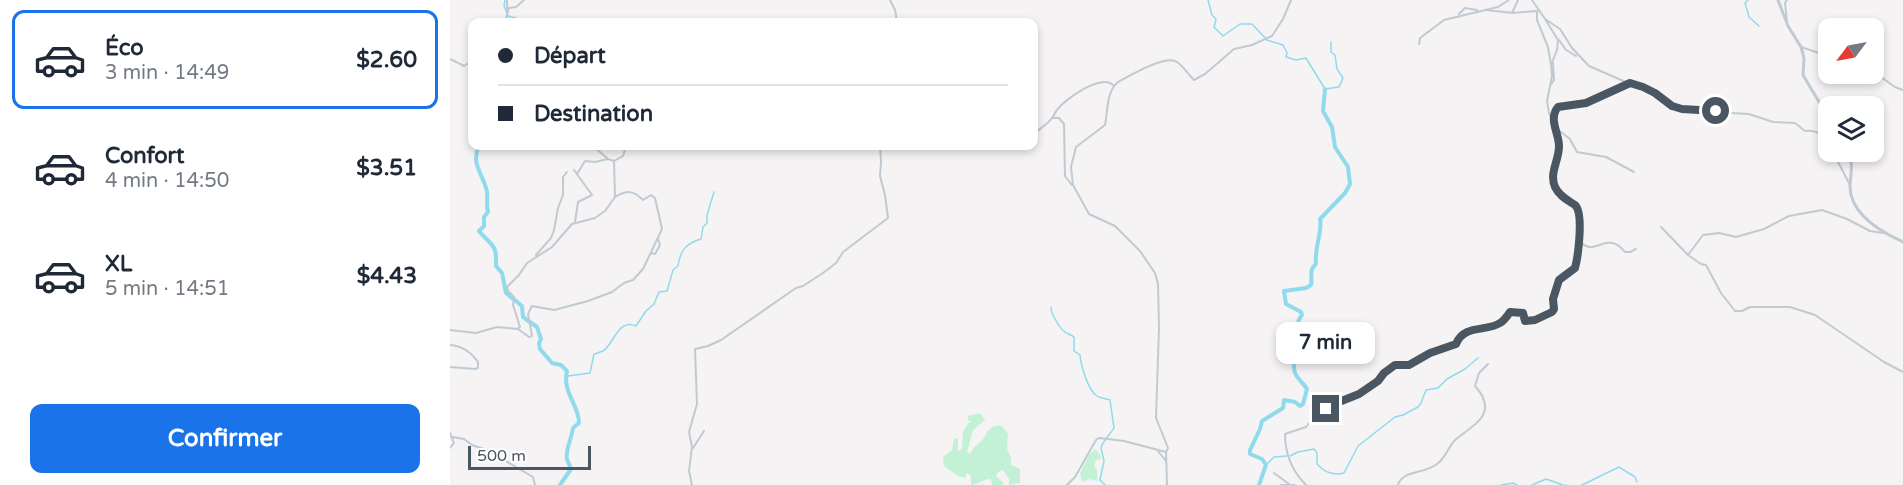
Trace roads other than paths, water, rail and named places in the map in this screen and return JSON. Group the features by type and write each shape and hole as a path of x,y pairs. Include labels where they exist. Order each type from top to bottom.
{"street":[{"path":"507,0 509,12"},
{"path":"507,18 509,8 516,7 524,0"},
{"path":"890,0 896,18"},
{"path":"1073,185 1071,176 1073,154 1076,147 1105,125 1107,108 1114,86 1151,65 1172,59 1177,61 1194,80 1234,50 1272,36 1291,0"},
{"path":"1419,44 1419,39 1444,20 1498,7 1509,0"},
{"path":"1512,13 1518,0"},
{"path":"1533,0 1537,20 1552,64 1554,80 1549,87 1547,101 1559,144 1553,179 1559,194 1577,207 1578,236 1583,246 1592,247 1611,242 1620,245 1625,252 1636,249"},
{"path":"1778,0 1788,26 1801,48 1804,58 1803,75 1818,100"},
{"path":"1786,0 1788,26"},
{"path":"1457,16 1465,8 1512,13 1536,8"},
{"path":"1536,8 1569,52 1589,66 1649,90 1672,106 1682,109 1749,114 1773,122 1795,123 1805,131 1818,131"},
{"path":"1546,20 1560,29 1580,58"},
{"path":"1552,64 1558,40"},
{"path":"1801,48 1818,53"},
{"path":"450,59 464,66 468,64"},
{"path":"1884,79 1903,90"},
{"path":"1038,131 1053,118 1058,109 1087,87 1106,80 1114,86"},
{"path":"1553,119 1554,111 1558,107 1586,103 1630,83"},
{"path":"1053,118 1059,118 1064,124 1065,176 1073,185 1089,214 1115,226 1140,251 1155,273 1158,284 1160,328 1156,418 1168,448 1166,452 1167,485"},
{"path":"1556,128 1570,139 1577,152 1606,157 1634,172"},
{"path":"598,150 608,159 615,161 623,156 625,150"},
{"path":"692,485 689,471 692,447 689,428 697,404 695,349 721,340 796,288 823,273 836,263 843,252 888,218 880,176 880,150"},
{"path":"576,174 585,160 595,162 608,159"},
{"path":"615,161 615,197"},
{"path":"1838,162 1850,185"},
{"path":"1850,162 1851,193 1857,207 1869,222 1883,233 1903,242"},
{"path":"574,170 592,195 578,202 575,222"},
{"path":"535,257 551,238 563,195 563,177 567,172"},
{"path":"450,330 476,333 497,327 518,329 530,337 532,336 528,314 532,306 554,310 588,302 633,280 640,274 651,252 655,254 660,245 658,239 662,229 653,196 650,195 643,200 635,192 630,191 615,197 599,216 575,222 552,247 527,263 519,275 507,286 508,291 514,297 518,329"},
{"path":"1688,255 1703,235 1719,233 1736,237 1764,229 1789,216 1822,210 1870,231 1883,233"},
{"path":"1661,227 1688,255 1706,265 1721,293 1735,310 1742,311 1750,307 1790,307 1815,315 1884,362 1903,372"},
{"path":"1306,485 1297,477 1287,455 1285,434 1306,427 1314,417 1326,409 1359,394 1395,365 1409,365 1430,353 1456,344 1459,337 1473,329 1499,324 1510,312 1523,313 1525,321 1535,320 1550,313 1554,309 1553,299 1559,280 1575,268 1580,242"},
{"path":"450,345 459,345 467,350 478,362 478,368 450,367"},
{"path":"1398,485 1403,476 1418,473 1438,464 1456,439 1482,418 1485,404 1475,386 1479,373 1488,364"},
{"path":"691,455 704,431"},
{"path":"450,433 454,443 450,448"},
{"path":"453,437 464,438 472,445 492,452 533,477 536,485"},
{"path":"1067,485 1075,477 1096,440 1110,438 1166,452"},
{"path":"1156,450 1166,461"},
{"path":"1274,473 1292,484"},
{"path":"1283,485 1292,484 1297,477"}],"waterway":[{"path":"505,0 504,6 507,13"},
{"path":"1208,0 1212,15 1216,19 1214,27 1223,36 1240,24 1252,24 1267,40 1283,45 1287,53 1286,57 1296,60 1306,58 1325,89 1339,87 1343,78 1337,69 1335,55 1331,52 1331,42"},
{"path":"1748,0 1745,3 1749,17 1759,26"},
{"path":"508,16 515,18"},
{"path":"1259,485 1266,465 1262,459 1250,454 1250,450 1262,421 1283,408 1284,400 1295,402 1300,406 1303,404 1307,389 1296,375 1294,367 1295,334 1302,315 1301,312 1286,304 1284,291 1306,288 1311,285 1311,271 1316,264 1320,219 1345,193 1350,184 1348,167 1335,147 1332,127 1323,111 1325,89"},
{"path":"478,150 476,158 487,192 488,212 484,217 484,226 479,231 494,249 496,266 502,273 506,293 522,306 523,317 537,327 541,339 540,349 552,363 561,365 567,371 567,386 579,423 573,428 567,452 571,469 560,485"},
{"path":"565,380 568,376 590,373 594,354 607,348 625,326 630,324 636,326 654,304 659,292 667,291 673,270 678,266 682,252 688,245 701,239 714,192"},
{"path":"1051,307 1061,328 1074,337 1074,351 1080,355 1083,371 1091,389 1097,396 1110,400 1114,428 1101,448 1104,461 1100,480 1105,485"},
{"path":"1290,456 1314,449 1317,453 1317,464 1322,469 1332,474 1344,473 1358,446 1395,417 1418,407 1426,390 1438,388 1478,358"},
{"path":"1266,465 1274,457 1287,456"},
{"path":"1582,485 1619,467 1635,477 1637,482"},
{"path":"1532,485 1546,479 1563,485"},
{"path":"1501,485 1513,483 1517,485"}]}
